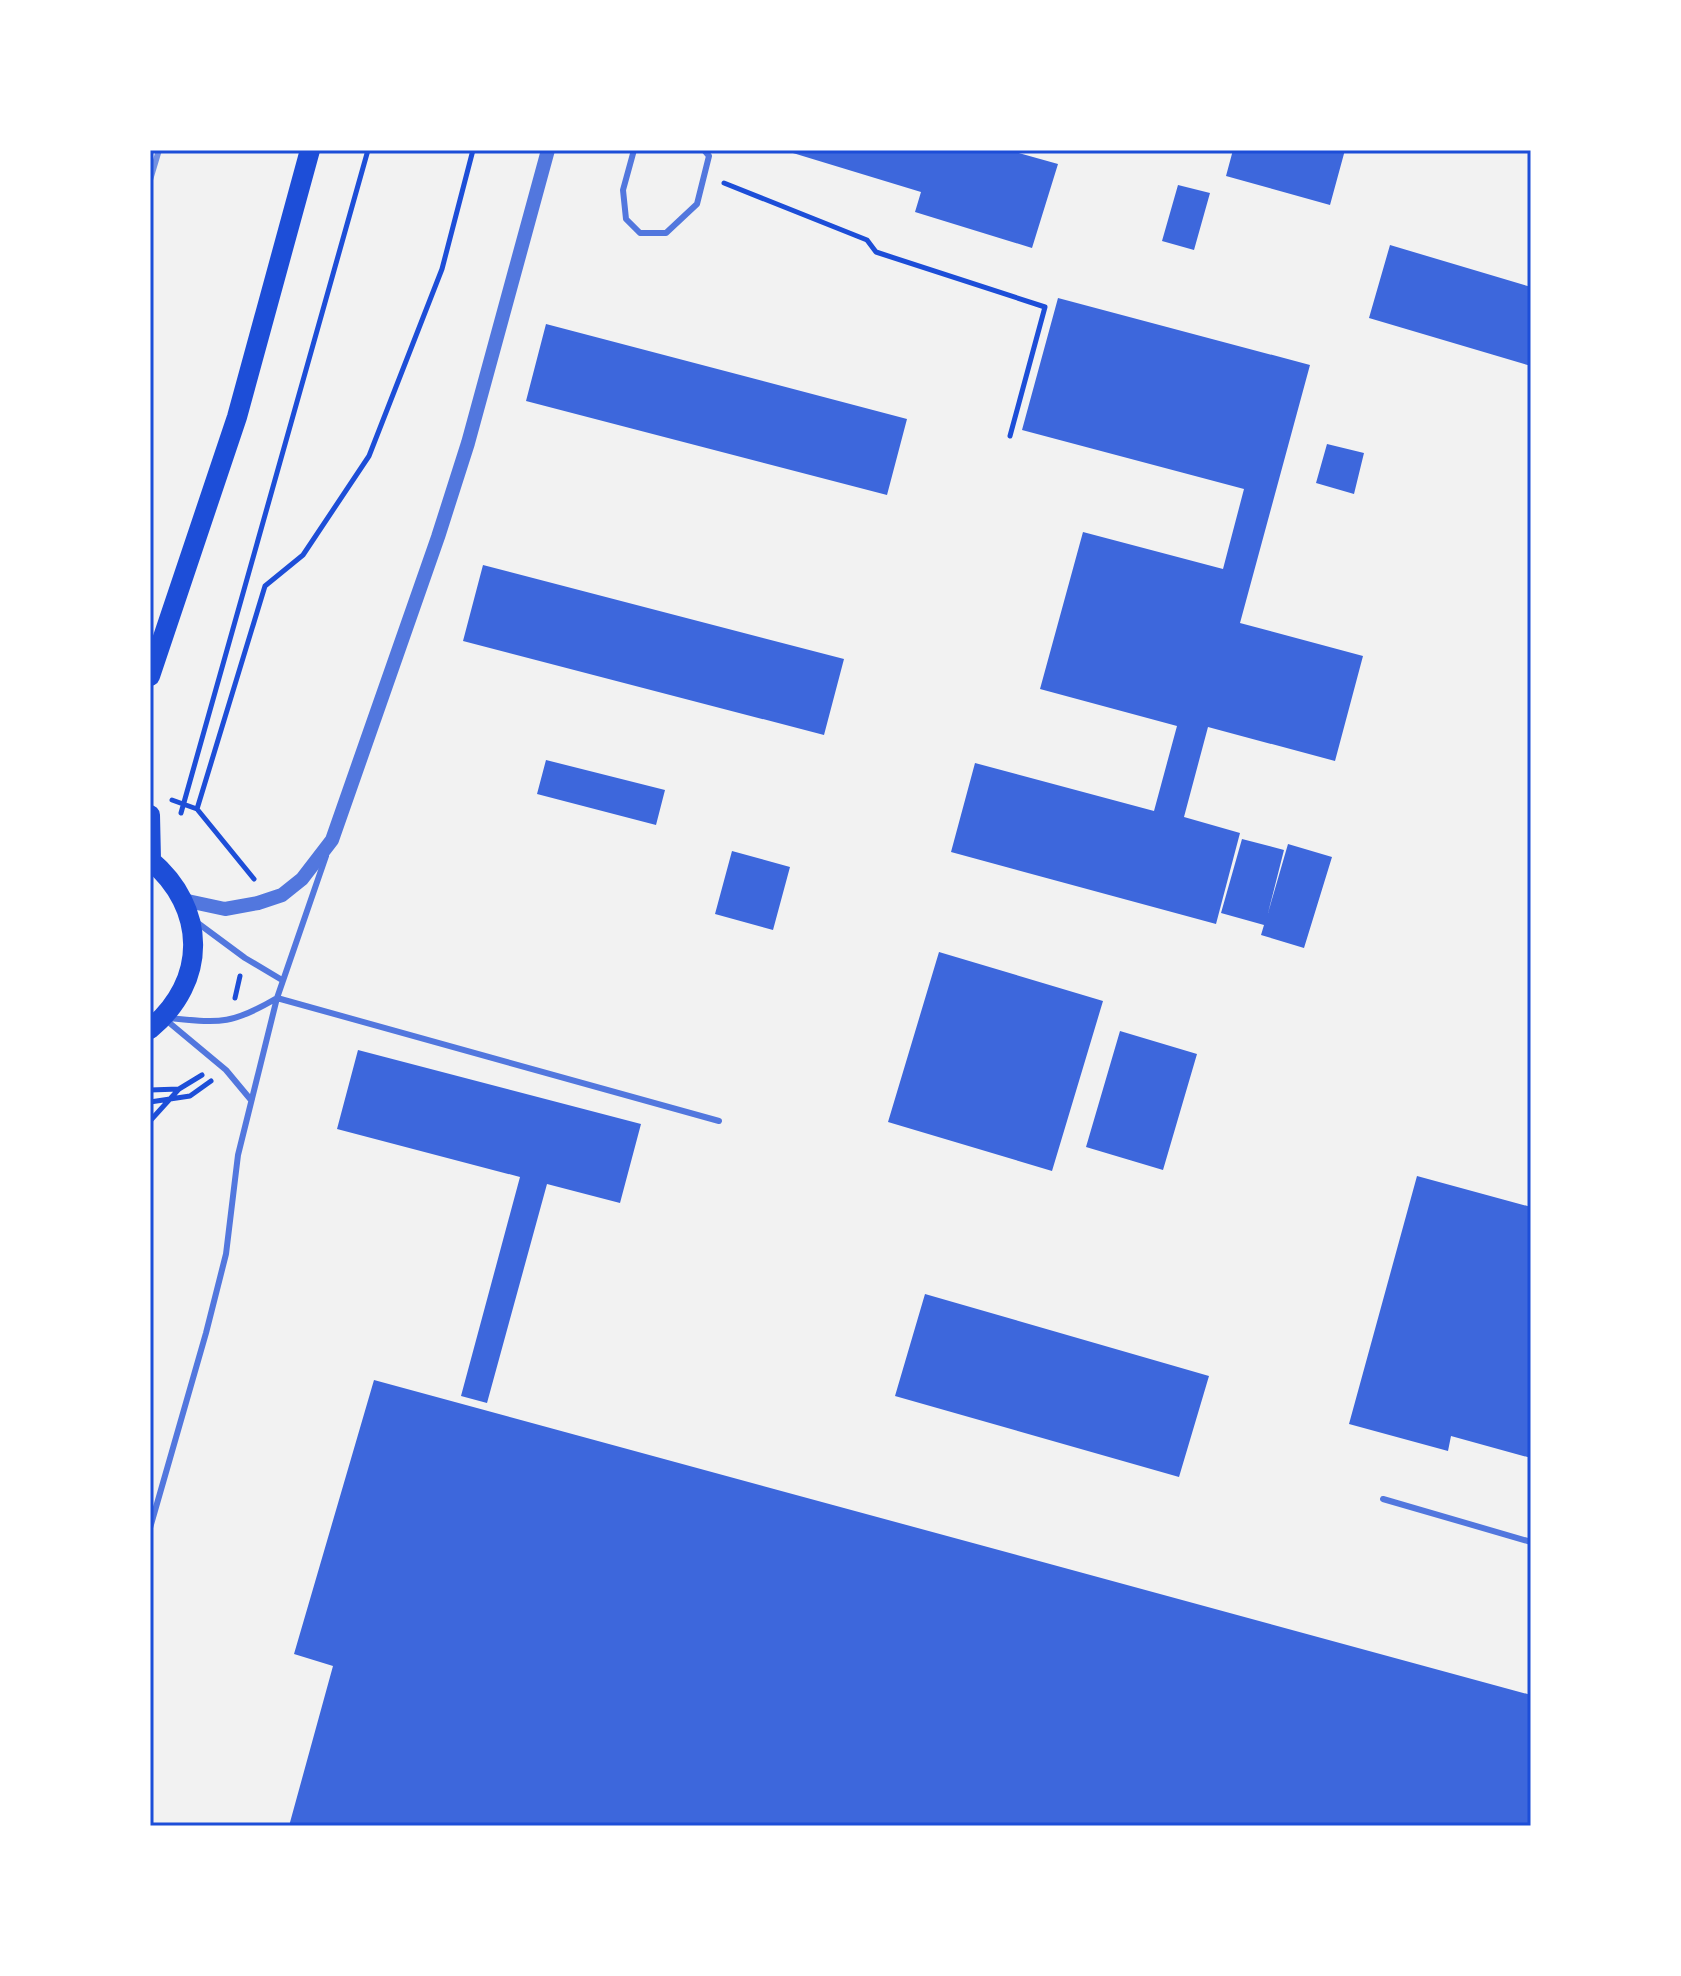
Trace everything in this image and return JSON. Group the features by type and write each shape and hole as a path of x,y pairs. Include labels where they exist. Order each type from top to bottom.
{"main road":[{"path":"150,676 237,417 310,150"},
{"path":"150,815 150,860 174,884 186,908 194,953 190,971 175,1004 156,1023"}],"street":[{"path":"186,908 225,909 282,895 302,879 332,840 460,470 548,150"}],"lane":[{"path":"634,150 623,190 626,219 640,233 666,233 697,204 709,156 704,150"},
{"path":"150,1528 226,1254 238,1155 277,998 332,840"},
{"path":"186,908 245,958 282,980"},
{"path":"156,1023 228,1021 277,998 719,1121"},
{"path":"156,1023 226,1070 251,1100"},
{"path":"1383,1499 1531,1542"}],"path":[{"path":"181,813 368,150"},
{"path":"266,901 260,887 197,809 265,586 303,555 369,456 442,269 473,150"},
{"path":"704,176 867,240 876,252 1045,307 1010,436"},
{"path":"228,1021 245,958"},
{"path":"150,1121 179,1089 195,1081 216,1062"},
{"path":"150,1102 190,1096 226,1070"},
{"path":"150,1090 179,1089"}],"building":[{"path":"783,150 1008,150 1058,164 1032,248 915,212 921,192"},
{"path":"1233,150 1345,150 1330,205 1226,176"},
{"path":"1178,185 1210,193 1194,250 1162,241"},
{"path":"1390,245 1531,287 1531,366 1369,318"},
{"path":"1058,298 1310,365 1240,623 1363,656 1335,761 1208,727 1184,817 1240,833 1216,924 951,852 975,763 1154,811 1177,726 1040,689 1083,532 1223,569 1244,489 1022,430"},
{"path":"546,324 907,419 887,495 526,401"},
{"path":"1327,444 1364,453 1354,494 1316,483"},
{"path":"483,565 844,659 824,735 463,641"},
{"path":"546,760 665,790 656,825 537,794"},
{"path":"1242,839 1284,850 1268,913 1288,844 1332,857 1304,948 1261,935 1264,925 1221,913"},
{"path":"732,851 790,867 773,930 715,914"},
{"path":"939,952 1103,1001 1052,1171 888,1122"},
{"path":"1120,1031 1197,1054 1163,1170 1086,1147"},
{"path":"358,1050 641,1124 620,1203 547,1184 487,1403 461,1396 520,1177 337,1129"},
{"path":"1417,1176 1531,1207 1531,1458 1451,1436 1448,1451 1349,1424"},
{"path":"925,1294 1209,1376 1179,1477 895,1396"},
{"path":"374,1380 1531,1695 1531,1826 289,1826 333,1666 294,1654"}],"railway":[{"path":"150,180 159,150"}]}
